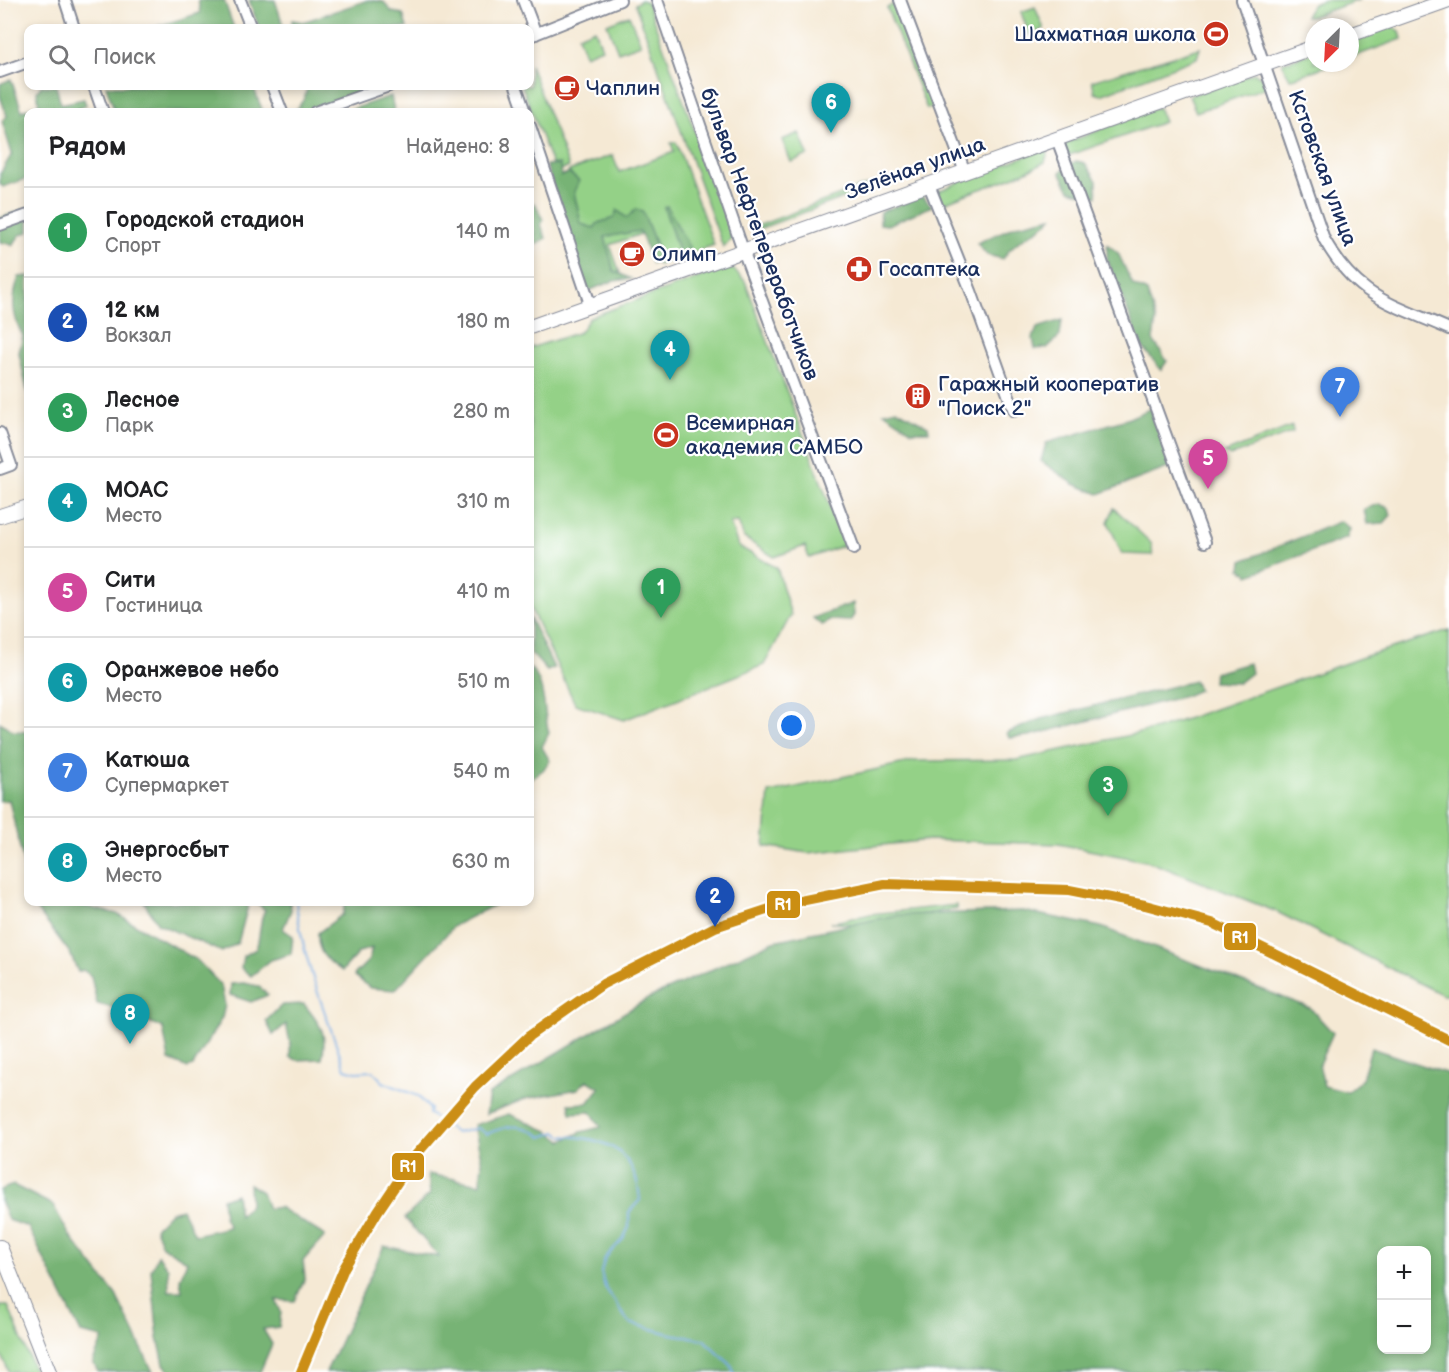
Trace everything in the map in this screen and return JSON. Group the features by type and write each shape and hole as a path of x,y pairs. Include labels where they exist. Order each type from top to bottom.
{"main road":[{"path":"1359,32 1449,0"},
{"name":"Зелёная улица","path":"534,325 1305,50"},
{"path":"0,516 24,508"},
{"path":"0,1247 49,1372"}],"street":[{"path":"65,0 73,24"},
{"path":"240,0 249,24"},
{"path":"523,0 530,24"},
{"path":"534,35 620,0"},
{"name":"бульвар Нефтепереработчиков","path":"657,0 743,250 854,549"},
{"path":"900,0 965,172"},
{"name":"Кстовская улица","path":"1242,0 1324,239 1339,266 1365,292 1449,329"},
{"path":"0,72 24,63"},
{"path":"95,90 102,108"},
{"path":"274,90 280,108"},
{"path":"326,108 378,90"},
{"path":"517,90 524,108"},
{"path":"534,138 590,304"},
{"path":"1058,139 1205,542"},
{"path":"929,185 971,291 1014,411"},
{"path":"0,225 24,216"},
{"path":"0,433 11,465 0,469"}],"green space":[{"path":"198,0 224,0 233,24 166,24 200,13"},
{"path":"249,0 275,0 283,24 258,24"},
{"path":"368,0 384,2 392,12 403,14 406,24 292,24 292,20 303,22"},
{"path":"641,0 647,2 732,232 730,241 723,247 635,4"},
{"path":"1325,0 1359,0 1313,16 1305,16 1313,4"},
{"path":"895,3 935,107 927,109 887,8"},
{"path":"1035,7 1044,29 1029,35 1021,12"},
{"path":"629,15 641,44 618,52 607,24"},
{"path":"1392,26 1400,31 1402,39 1359,55 1359,37"},
{"path":"595,29 602,48 585,55 578,36"},
{"path":"1200,48 1197,58 1101,95 1095,93 1092,81"},
{"path":"1305,55 1305,72 1310,72 1290,79 1282,63"},
{"path":"1254,73 1262,77 1267,87 1196,112 1189,96"},
{"path":"534,75 569,167 555,172 534,117 534,108 530,108 524,90 534,90"},
{"path":"11,79 22,111 24,110 24,179 3,187 0,184 0,174 12,154 2,121 7,116 0,96 0,84"},
{"path":"38,90 57,90 61,104 84,99 86,105 80,108 29,108 39,104"},
{"path":"107,90 255,90 261,108 114,108"},
{"path":"307,90 360,90 362,92 320,108 297,108"},
{"path":"391,96 394,108 355,108"},
{"path":"1158,107 1164,122 1067,156 1064,144"},
{"path":"799,133 808,155 791,162 782,140"},
{"path":"676,142 714,245 658,265 646,232 610,245 621,276 588,288 550,180 568,173 574,185 569,171 613,155 619,172 674,152 671,143"},
{"path":"1049,148 1045,162 942,204 937,192 981,172"},
{"path":"1076,161 1085,163 1097,181 1097,197 1070,190 1060,172"},
{"path":"560,164 561,176 569,173 579,181 574,192 581,224 594,228 598,223 614,218 617,210 627,218 636,209 643,212 661,258 652,264 640,231 605,237 614,271 631,279 613,281 588,291 546,165"},
{"path":"867,185 868,189 756,230 754,227"},
{"path":"922,196 932,206 888,225 880,224 880,212"},
{"path":"534,203 543,220 541,225 546,238 537,244 534,244"},
{"path":"667,206 690,249 680,257 664,207"},
{"path":"24,209 24,234 20,235 13,245 0,242 0,218"},
{"path":"1052,217 1015,245 1003,259 987,255 977,243 1017,225"},
{"path":"1107,244 1118,253 1133,285 1147,292 1156,320 1153,340 1167,361 1161,370 1141,345 1107,259"},
{"name":"Всемирная академия САМБО","path":"725,268 733,269 745,281 845,545 809,558 805,546 774,557 744,538 738,522 730,523 738,546 777,568 791,615 764,665 624,720 575,704 534,616 534,347 580,332 590,317"},
{"path":"24,276 24,376 19,353 23,336 15,314 14,300 19,277"},
{"path":"1062,320 1060,336 1047,348 1035,349 1033,338 1037,328"},
{"path":"1152,408 1173,466 1099,494 1074,484 1041,461 1046,443 1127,419"},
{"path":"896,409 928,426 929,431 912,431 884,412"},
{"path":"1292,426 1293,432 1230,456 1225,453"},
{"path":"1379,504 1389,508 1391,515 1384,523 1367,524 1364,509"},
{"path":"1114,508 1151,543 1153,555 1122,554 1108,522"},
{"path":"1341,521 1350,529 1347,538 1249,575 1241,569 1242,561"},
{"path":"853,603 854,615 850,621 831,620 822,625 813,618"},
{"path":"534,626 554,668 547,671 534,656"},
{"path":"1449,630 1449,995 1443,995 1277,912 1150,862 1058,844 929,840 808,853 764,846 769,793 914,761 1016,760 1157,729 1369,655"},
{"path":"1249,663 1251,673 1238,683 1213,682 1214,673"},
{"path":"534,673 541,689 549,733 542,747 550,761 534,776"},
{"path":"1194,681 1199,690 1185,696 1029,736 1009,738 1007,733 1041,719"},
{"path":"0,722 13,731 24,732 24,866 9,800 0,801"},
{"path":"957,905 957,909 861,924 830,923 871,914"},
{"path":"34,906 83,906 117,914 197,960 221,985 225,1005 222,1018 193,1066 188,1068 169,1060 163,1028 125,1011 97,1004 91,976 83,970 78,972 70,953"},
{"path":"147,906 248,906 238,943 222,952 158,924"},
{"path":"260,906 290,906 283,929 293,936 291,954 271,960 251,976 241,968 243,956 256,949 265,910"},
{"path":"344,906 492,906 455,925 395,990 370,988 354,975 369,960 372,948 359,952 342,971 321,951 318,933 343,914"},
{"path":"1023,911 1101,927 1310,1008 1333,1033 1319,1064 1324,1086 1347,1092 1362,1079 1371,1048 1449,1074 1449,1372 326,1372 384,1246 439,1257 405,1218 430,1194 428,1174 480,1184 482,1163 474,1125 509,1114 548,1131 562,1141 581,1132 601,1127 591,1112 571,1113 569,1104 588,1103 600,1088 587,1080 578,1089 525,1099 486,1114 489,1094 647,999 774,941 896,915"},
{"path":"244,983 258,986 268,995 251,1002 230,995 231,984"},
{"path":"304,1004 323,1035 322,1059 297,1060 290,1057 290,1042 286,1024 273,1035 266,1021 282,1005"},
{"path":"249,1184 262,1192 268,1209 279,1207 325,1236 303,1261 305,1278 295,1301 276,1300 281,1312 279,1327 263,1329 272,1344 260,1372 170,1372 164,1364 158,1338 151,1270 158,1255 168,1268 169,1291 182,1291 180,1279 187,1261 162,1246 155,1228 170,1212 182,1209 195,1235 229,1227 224,1217 222,1199 236,1194 239,1216 250,1205"},
{"path":"13,1185 53,1205 70,1236 116,1295 153,1372 98,1372 93,1362 103,1338 81,1333 28,1227 8,1220 0,1200 0,1190"},
{"path":"0,1306 8,1306 35,1372 9,1372 0,1352"}],"waterway":[{"path":"297,906 309,966 345,1069 356,1072 373,1071 383,1082 418,1096 430,1109 429,1114 436,1118"},
{"path":"448,1127 456,1133 478,1128 487,1134 515,1126 528,1129 542,1137 556,1132 562,1136 593,1140 616,1150 632,1169 640,1200 629,1212 629,1227 623,1239 605,1258 601,1272 605,1287 629,1323 671,1334 703,1339 731,1365 734,1372"}],"transit line":[{"name":"R1","path":"301,1372 344,1268 378,1211 415,1156 475,1087 529,1036 603,984 715,927 785,904 885,884 1069,890 1145,905 1212,923 1449,1040"}],"place":[{"name":"Шахматная школа","path":"1216,34"},
{"name":"Чаплин","path":"567,88"},
{"name":"Оранжевое небо","path":"831,133"},
{"name":"Олимп","path":"632,254"},
{"name":"Госаптека","path":"859,269"},
{"name":"МОАС","path":"670,380"},
{"name":"Гаражный кооператив \"Поиск 2\"","path":"918,396"},
{"name":"Катюша","path":"1340,417"},
{"name":"Всемирная академия САМБО","path":"666,435"},
{"name":"Сити","path":"1208,489"},
{"name":"Городской стадион","path":"661,618"},
{"name":"Лесное","path":"1108,816"},
{"name":"12 км","path":"715,927"},
{"name":"Энергосбыт","path":"130,1044"}]}
